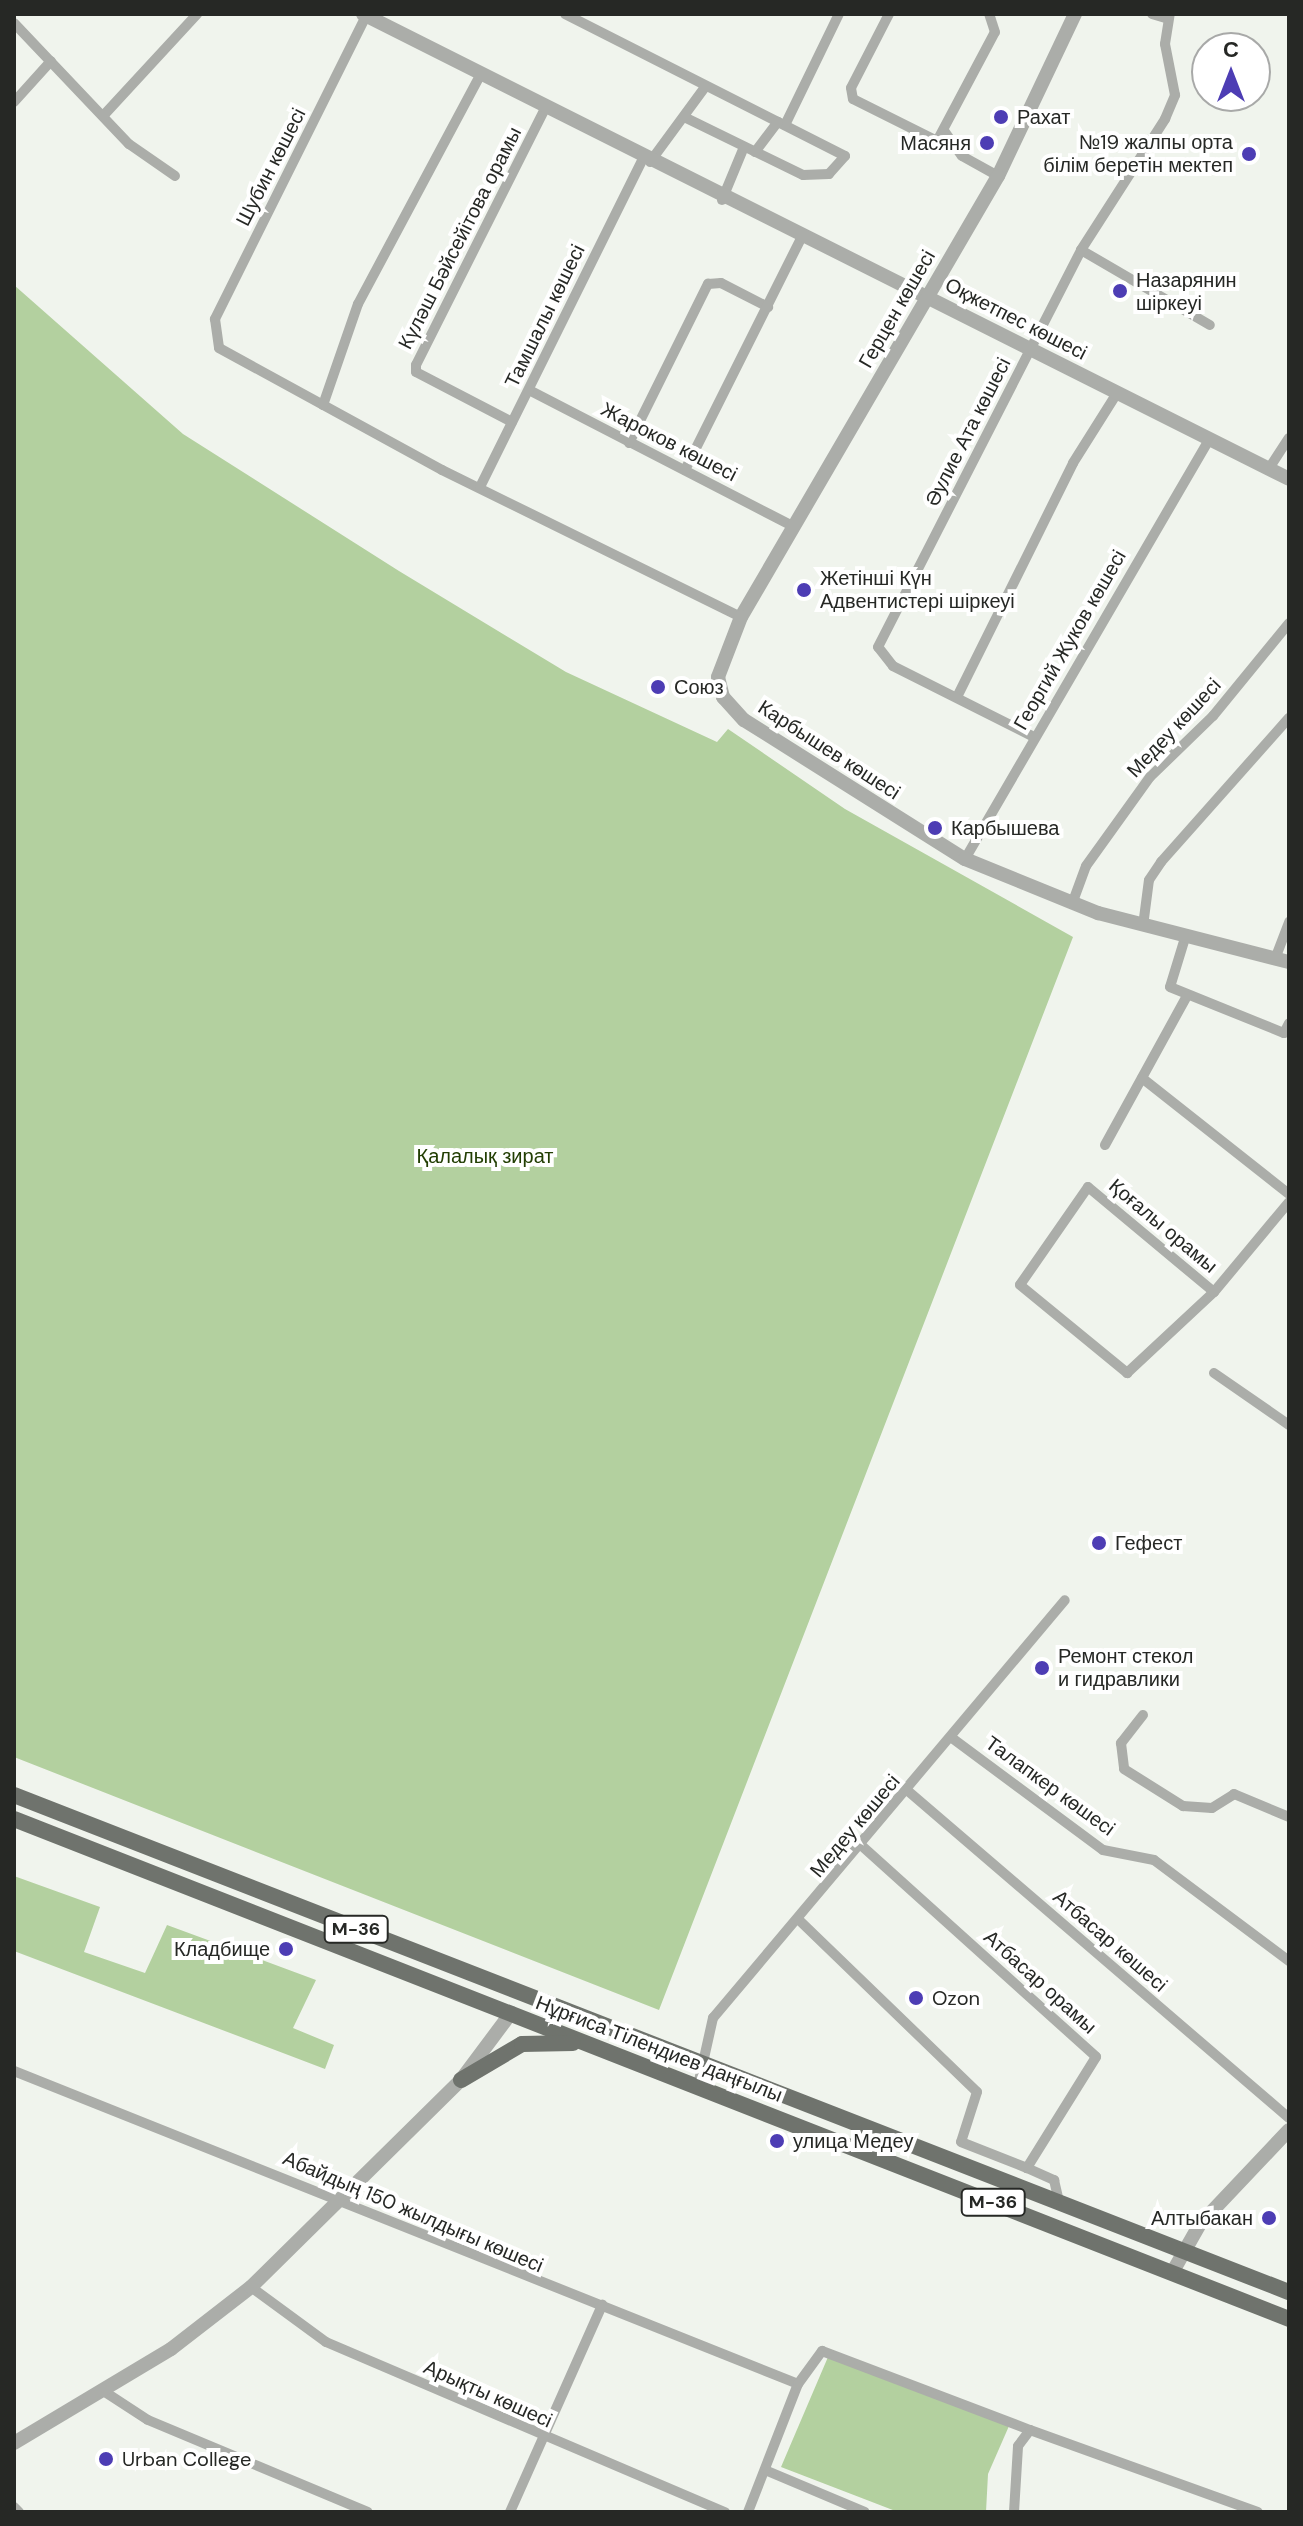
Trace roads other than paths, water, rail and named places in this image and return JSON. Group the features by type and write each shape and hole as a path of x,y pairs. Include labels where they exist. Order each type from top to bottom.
{"main road":[{"name":"Нұрғиса Тілендиев даңғылы","path":"14,1795 1289,2292"},
{"name":"Нұрғиса Тілендиев даңғылы","path":"14,1819 1289,2319"},
{"path":"461,2080 537,2039 597,2046"}],"street":[{"path":"103,116 197,14"},
{"path":"565,14 845,156 819,176 750,149 686,118"},
{"path":"722,200 750,149 782,124 839,14"},
{"path":"889,14 851,88 853,99 941,137 962,156 998,176"},
{"path":"941,137 995,32 989,14"},
{"name":"Герцен көшесі","path":"741,617 998,176 1075,14"},
{"name":"Әулие Ата көшесі","path":"1034,737 893,666 878,647 1081,250 1175,95 1167,16 1152,14"},
{"name":"Оқжетпес көшесі","path":"365,15 646,162 928,297 1208,441 1289,479"},
{"name":"Шубин көшесі","path":"323,405 219,348 213,337 215,319 365,15"},
{"path":"14,23 103,116 175,176"},
{"path":"14,102 51,61"},
{"path":"479,77 358,304 323,405 741,617"},
{"name":"Тамшалы көшесі","path":"480,487 646,162 665,134 686,118 705,87"},
{"name":"Күләш Бәйсейітова орамы","path":"512,422 416,372 416,365 544,110"},
{"path":"685,470 801,238"},
{"path":"1081,250 1210,325"},
{"path":"629,443 708,284 721,283 768,307"},
{"name":"Жароков көшесі","path":"529,390 792,526"},
{"path":"957,697 1073,463 1117,393"},
{"path":"1268,470 1289,438"},
{"name":"Георгий Жуков көшесі","path":"965,859 1208,441"},
{"name":"Карбышев көшесі","path":"741,617 718,677 729,706 825,776 965,859 1072,904 1185,938 1282,961"},
{"name":"Медеу көшесі","path":"1072,904 1086,866 1150,777 1213,716 1289,623"},
{"path":"1143,926 1149,880 1161,862 1289,718"},
{"path":"1282,961 1289,922"},
{"path":"1185,938 1170,987 1187,996 1286,1028"},
{"path":"1105,1145 1187,996"},
{"path":"1142,1078 1289,1194"},
{"name":"Қоғалы орамы","path":"1088,1187 1214,1292 1127,1373 1020,1285 1088,1187"},
{"path":"1214,1292 1289,1202"},
{"path":"1214,1373 1289,1425"},
{"name":"Медеу көшесі","path":"698,2085 698,2062 713,2018 800,1921 1065,1600"},
{"path":"1143,1715 1121,1743 1124,1769 1183,1806 1212,1808 1234,1794 1289,1817"},
{"name":"Талапкер көшесі","path":"952,1738 1103,1850 1154,1860 1289,1961"},
{"name":"Атбасар көшесі","path":"908,1791 1289,2118"},
{"name":"Атбасар орамы","path":"862,1846 1096,2057 1027,2168"},
{"path":"800,1921 977,2092 961,2142 1054,2180 1059,2202"},
{"path":"14,2443 105,2392 251,2287 345,2199 461,2080 511,2013"},
{"name":"Абайдың 150 жылдығы көшесі","path":"14,2071 345,2199 798,2384"},
{"path":"1172,2273 1200,2224 1289,2130"},
{"name":"Арықты көшесі","path":"251,2287 326,2342 545,2439 725,2512"},
{"path":"510,2512 602,2305"},
{"path":"748,2512 798,2384 814,2356 826,2351 1244,2510 1258,2512"},
{"path":"105,2392 148,2420 368,2512"},
{"path":"1014,2512 1018,2446 1030,2430"},
{"path":"765,2470 865,2512"},
{"path":"14,2507 19,2512"}],"place":[{"name":"Рахат","path":"1001,117"},
{"name":"Масяня","path":"987,143"},
{"name":"№19 жалпы орта білім беретін мектеп","path":"1249,154"},
{"name":"Назарянин шіркеуі","path":"1120,291"},
{"name":"Жетінші Күн Адвентистері шіркеуі","path":"804,590"},
{"name":"Союз","path":"658,687"},
{"name":"Карбышева","path":"935,828"},
{"name":"Гефест","path":"1099,1543"},
{"name":"Ремонт стекол и гидравлики","path":"1042,1668"},
{"name":"Кладбище","path":"286,1949"},
{"name":"Ozon","path":"916,1998"},
{"name":"улица Медеу","path":"777,2141"},
{"name":"Алтыбакан","path":"1269,2218"},
{"name":"Urban College","path":"106,2459"}],"park label":[{"name":"Қалалық зират","path":"485,1156"}]}
